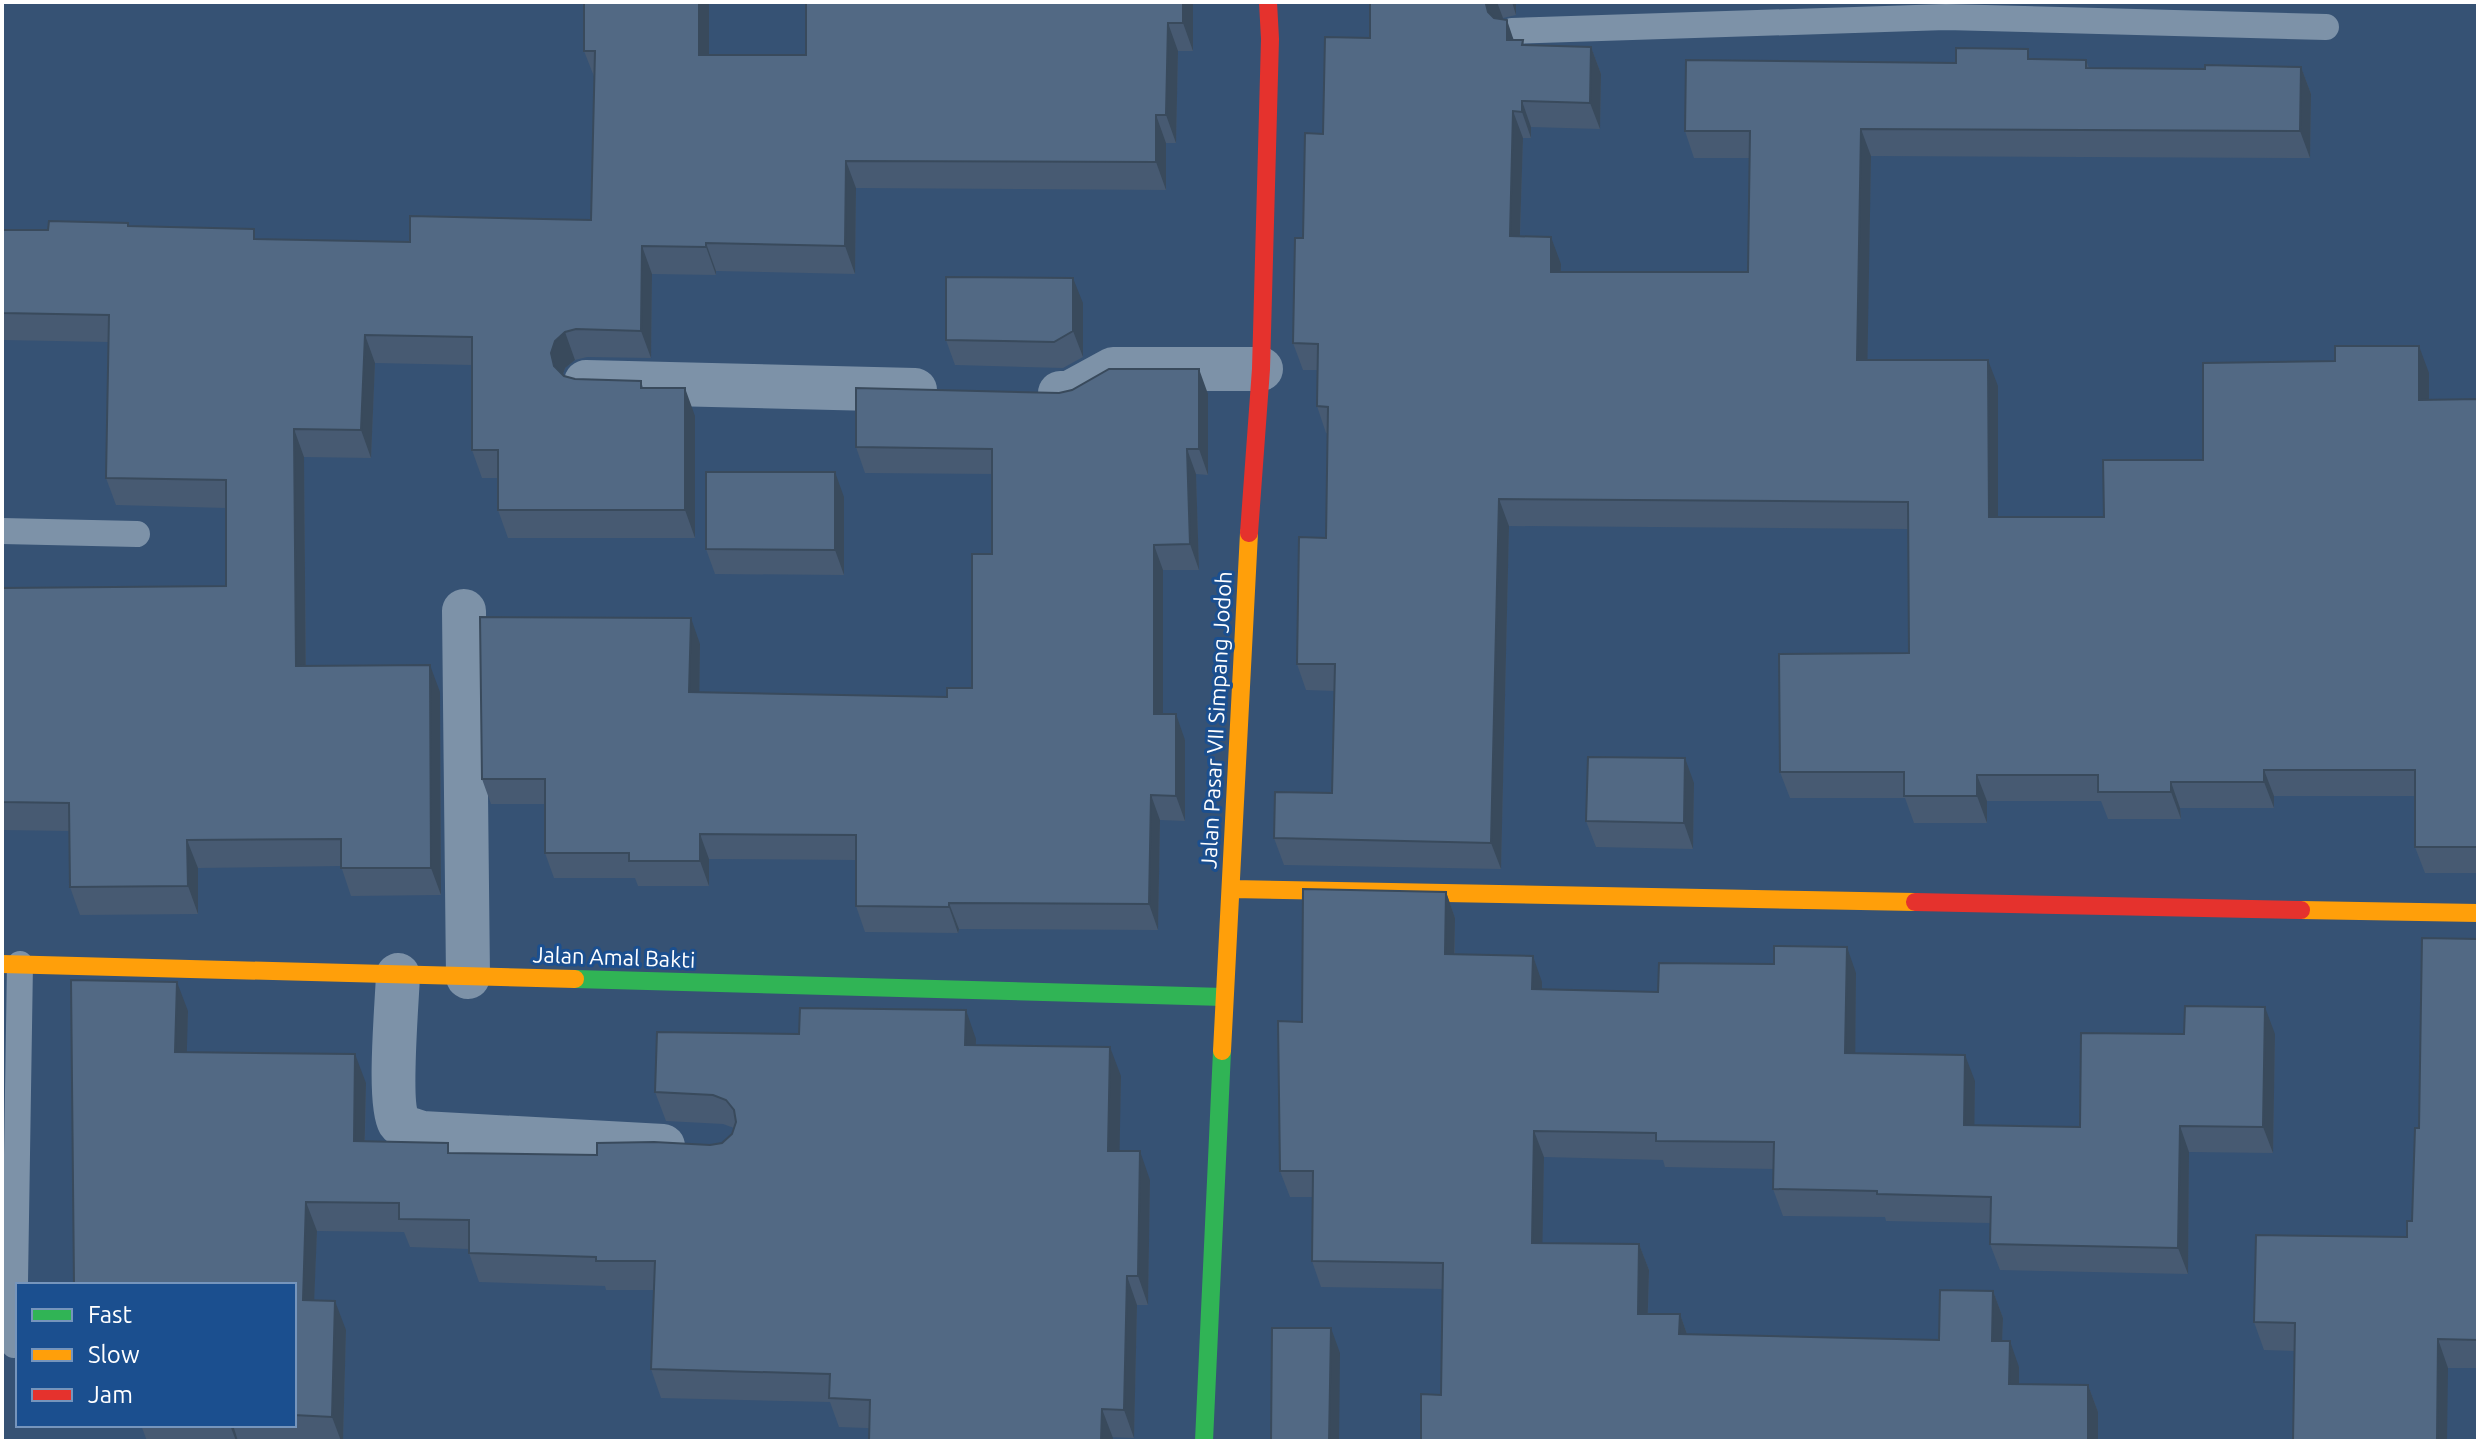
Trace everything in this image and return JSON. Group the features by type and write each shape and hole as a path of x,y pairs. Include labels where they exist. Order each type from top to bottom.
{"street":[{"name":"Jalan Pasar VII Simpang Jodoh","path":"1204,1441 1224,997 1261,369 1270,39 1268,2"},
{"path":"1022,392 1069,393 1113,369 1261,369"},
{"path":"586,382 960,391"},
{"path":"464,611 468,977"},
{"path":"1232,889 2478,913"},
{"name":"Jalan Amal Bakti","path":"11,964 1224,997"},
{"path":"398,975 395,1098 398,1120 404,1127 422,1133 706,1149"}],"lane":[{"path":"1512,31 1946,17 2326,27"},
{"path":"1270,39 1300,38"},
{"path":"2,531 137,534"},
{"path":"11,964 14,1345"}],"building":[{"path":"584,2 699,2 699,55 806,55 806,2 1183,2 1183,23 1168,23 1166,115 1156,115 1156,162 846,161 845,246 706,243 706,247 642,246 641,331 576,329 565,332 555,341 551,353 554,366 564,376 575,379 641,381 641,388 685,388 685,510 498,510 498,450 472,450 472,337 365,335 361,430 294,429 296,666 430,665 431,868 341,868 341,839 187,840 188,886 70,887 69,803 2,802 2,588 226,586 226,480 106,478 109,315 2,313 2,230 48,230 49,221 128,223 128,226 254,229 254,239 410,242 410,216 591,220 595,51 584,51"},
{"path":"1370,2 1488,2 1488,12 1494,18 1507,20 1507,40 1523,40 1522,45 1591,47 1590,103 1522,101 1522,112 1513,111 1510,236 1551,237 1551,272 1748,272 1750,131 1685,131 1686,60 1956,63 1956,48 2028,49 2028,59 2086,60 2086,68 2205,69 2205,65 2301,67 2300,131 1861,129 1857,360 1988,360 1989,517 2104,517 2103,460 2203,460 2203,363 2335,361 2335,346 2419,346 2419,400 2478,399 2478,847 2415,847 2415,770 2264,770 2264,782 2171,782 2171,792 2098,792 2098,775 1977,775 1977,796 1904,796 1904,772 1780,772 1779,654 1909,653 1908,502 1499,499 1491,843 1274,838 1275,792 1332,793 1335,664 1297,664 1299,537 1326,538 1328,407 1317,406 1318,344 1293,343 1295,238 1303,238 1305,133 1323,134 1325,37 1370,38"},
{"path":"946,277 1073,278 1073,331 1054,342 946,340"},
{"path":"1109,369 1199,369 1199,449 1187,449 1190,544 1154,545 1154,714 1176,714 1176,796 1151,795 1149,904 856,906 856,835 700,834 700,861 629,861 629,853 545,853 545,779 482,779 480,617 691,618 689,692 947,697 947,688 972,688 972,554 992,554 992,449 856,447 856,388 1059,393 1072,390"},
{"path":"706,472 835,472 835,550 706,549"},
{"path":"1588,757 1685,758 1684,823 1586,821"},
{"path":"1303,889 1446,892 1445,954 1533,956 1532,989 1658,992 1659,963 1774,964 1774,946 1847,947 1845,1053 1965,1055 1964,1125 2080,1127 2081,1033 2184,1034 2185,1006 2265,1007 2263,1127 2180,1126 2178,1248 1990,1244 1991,1197 1773,1189 1774,1142 1656,1141 1656,1133 1534,1131 1532,1243 1639,1244 1638,1314 1680,1314 1679,1334 1939,1340 1940,1290 1993,1291 1992,1341 2010,1341 2009,1384 2088,1385 2088,1441 1421,1441 1421,1394 1441,1395 1443,1263 1312,1261 1313,1171 1280,1171 1278,1021 1302,1022"},
{"path":"2422,938 2478,939 2478,1340 2438,1339 2437,1441 2293,1441 2295,1323 2254,1322 2256,1235 2407,1237 2407,1221 2412,1221 2415,1128 2419,1128"},
{"path":"71,980 177,982 175,1052 355,1054 354,1141 448,1143 448,1153 597,1155 597,1143 722,1143 732,1134 736,1122 734,1110 726,1100 713,1095 655,1092 657,1032 799,1034 800,1008 966,1010 965,1045 1110,1047 1108,1151 1140,1151 1138,1276 1127,1276 1124,1410 1102,1409 1101,1441 869,1441 870,1400 829,1398 830,1374 651,1369 655,1261 596,1261 596,1257 469,1253 469,1220 399,1219 399,1203 306,1202 303,1300 335,1301 332,1417 296,1415 296,1283 74,1283"},
{"path":"1272,1328 1331,1328 1329,1441 1271,1441"}],"traffic: fast":[{"path":"575,979 1224,997"},
{"path":"1204,1441 1222,1051"}],"traffic: slow":[{"path":"1222,1051 1249,533"},
{"path":"1232,889 1915,902"},
{"path":"2301,910 2478,913"},
{"path":"2,964 575,979"}],"traffic: jam":[{"path":"1249,533 1261,369 1270,39 1268,2"},
{"path":"1915,902 2301,910"}]}
